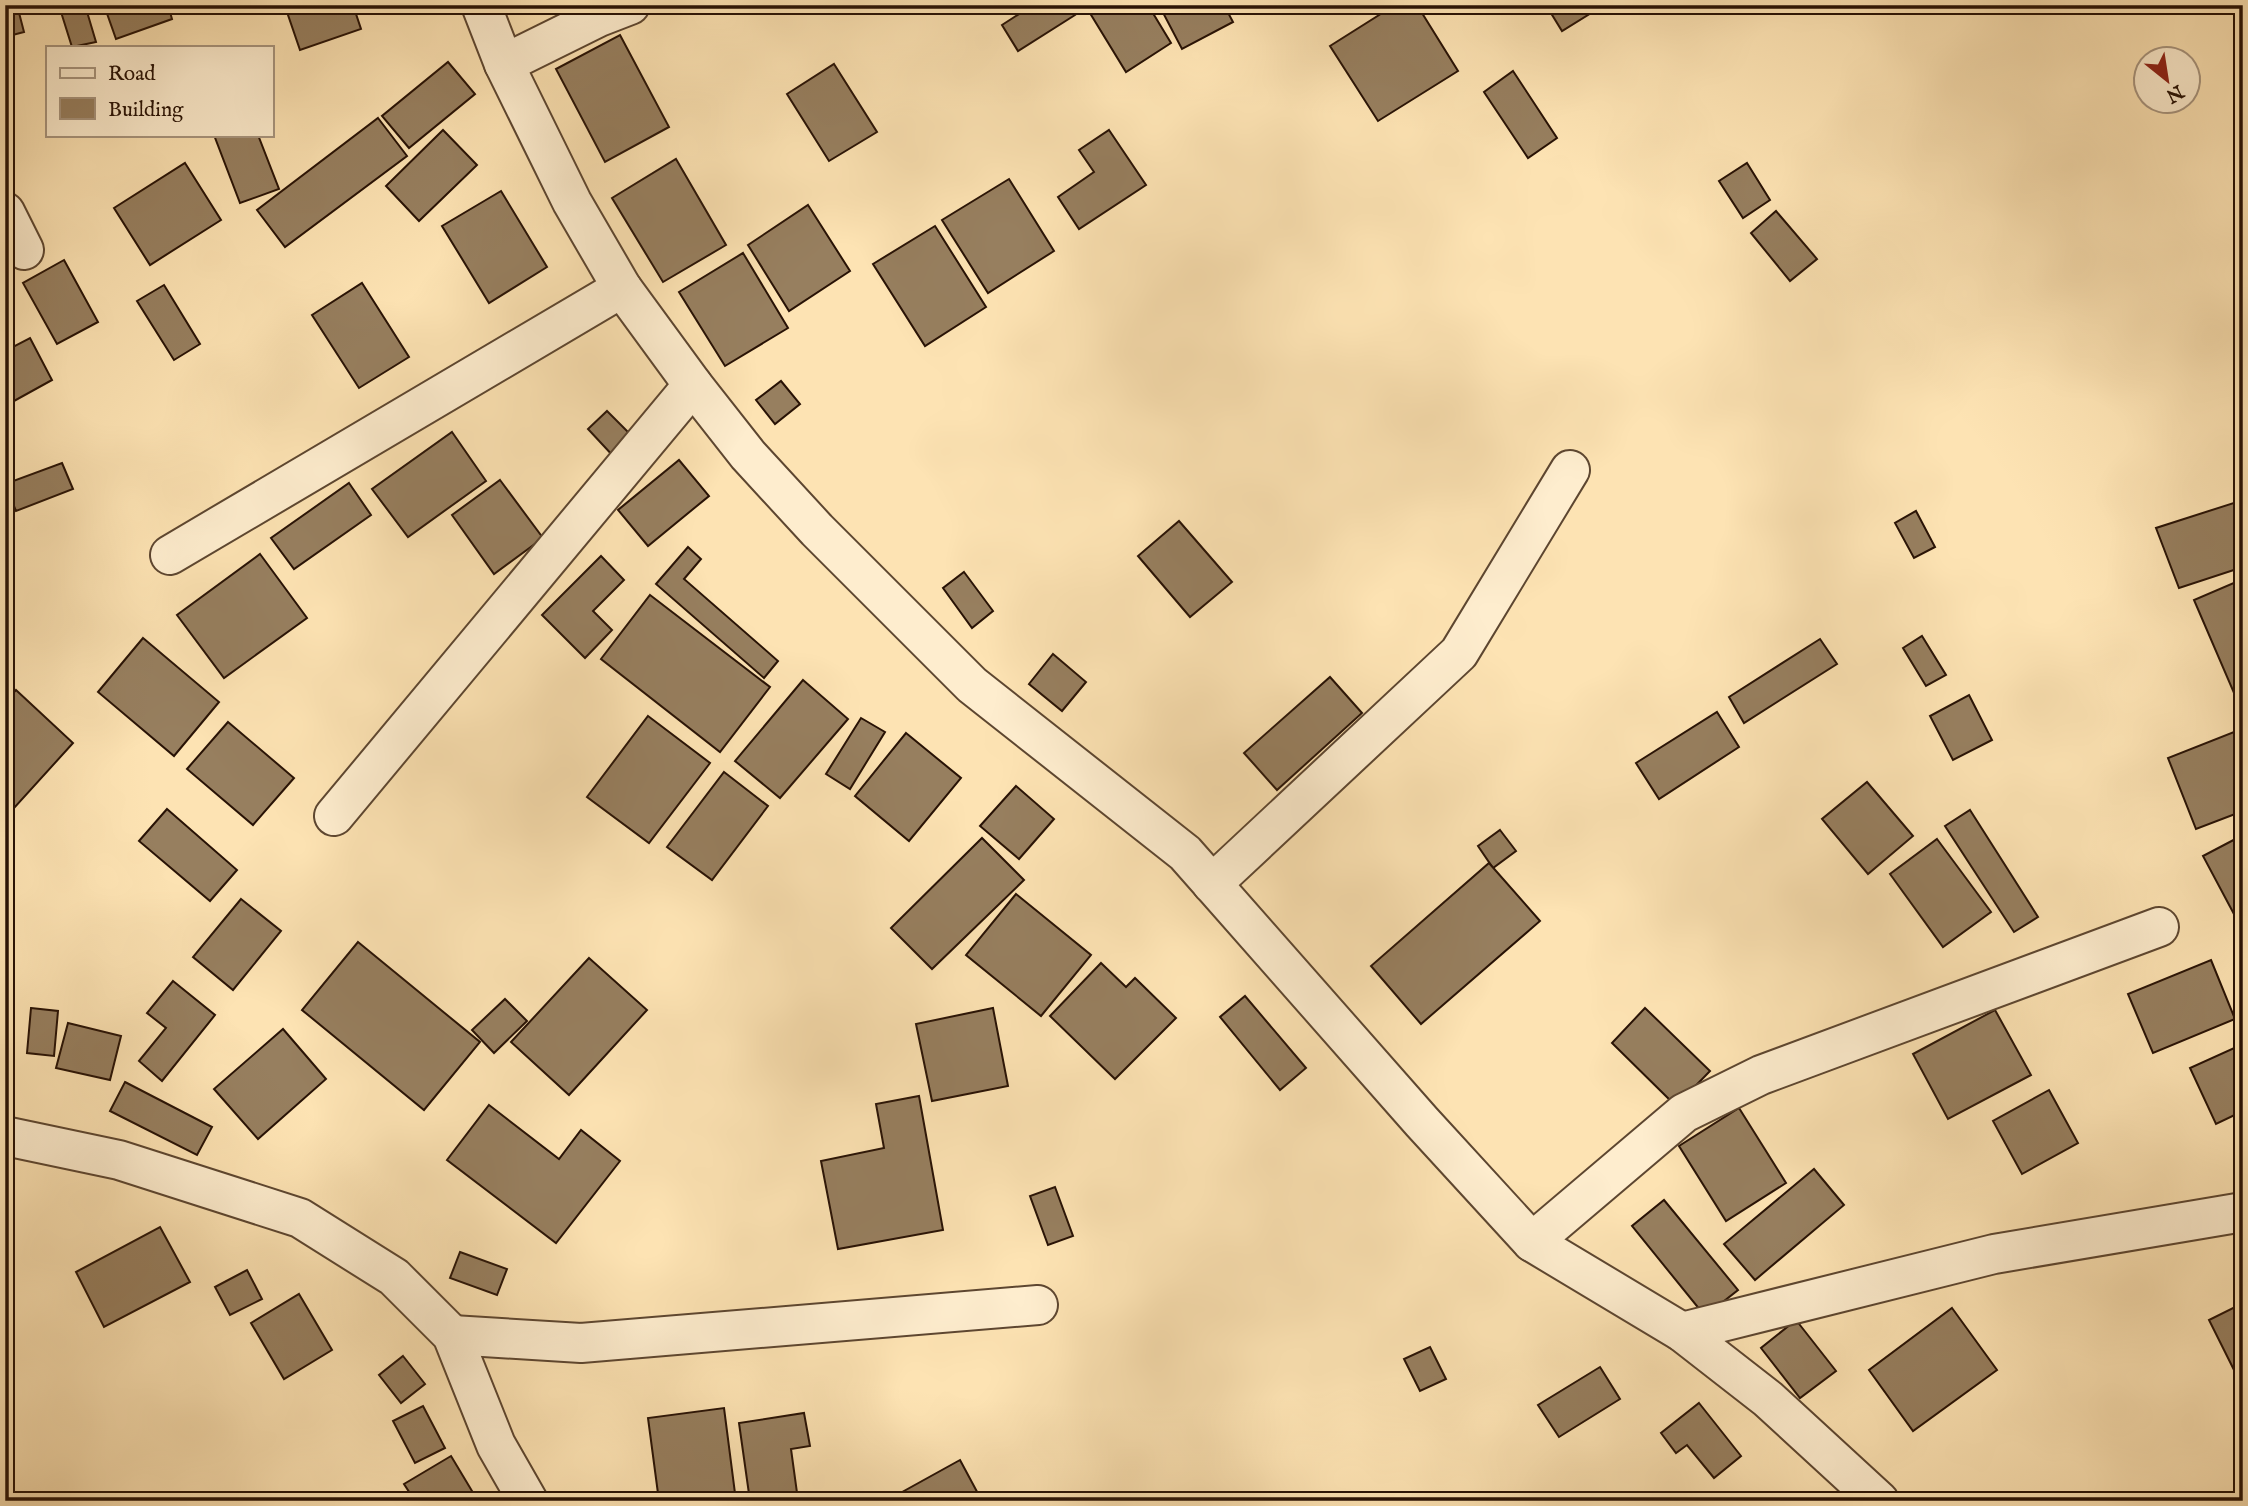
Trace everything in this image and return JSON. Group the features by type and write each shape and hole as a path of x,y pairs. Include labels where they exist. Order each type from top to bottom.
{"street":[{"path":"481,5 504,64 572,202 622,288 748,455 817,530 972,685 1185,853 1422,1122 1532,1242 1682,1332 1768,1399 1879,1501"},
{"path":"504,64 630,5"},
{"path":"5,212 24,250"},
{"path":"170,555 622,288"},
{"path":"334,816 693,385"},
{"path":"1212,884 1459,653 1570,470"},
{"path":"1532,1242 1684,1113 1760,1075 2159,927"},
{"path":"5,1136 119,1160 300,1218 394,1277 452,1335 496,1445 528,1501"},
{"path":"1682,1332 1994,1254 2243,1212"},
{"path":"452,1335 580,1343 1038,1305"}],"building":[{"path":"5,5 17,5 24,32 5,37"},
{"path":"85,5 96,42 72,46 61,12"},
{"path":"104,5 168,5 172,19 116,39"},
{"path":"305,5 353,5 361,29 300,50 287,12"},
{"path":"1033,5 1069,5 1075,15 1018,51 1002,25"},
{"path":"1085,5 1148,5 1171,43 1126,72"},
{"path":"1159,5 1224,5 1233,22 1182,49"},
{"path":"1395,5 1417,5 1458,71 1378,121 1330,46"},
{"path":"1546,5 1604,5 1562,31"},
{"path":"620,35 669,127 605,162 556,69"},
{"path":"448,62 475,94 409,148 382,116"},
{"path":"834,64 877,132 829,161 787,94"},
{"path":"1513,71 1557,138 1528,158 1484,92"},
{"path":"378,118 407,156 285,247 257,210"},
{"path":"443,130 477,165 419,221 386,186"},
{"path":"1109,130 1146,185 1079,229 1058,197 1094,172 1079,150"},
{"path":"214,136 258,136 279,189 240,203"},
{"path":"676,159 726,245 663,282 612,198"},
{"path":"185,163 221,220 150,265 114,208"},
{"path":"1747,163 1770,200 1743,218 1719,181"},
{"path":"1009,179 1054,251 988,293 942,220"},
{"path":"501,191 547,267 489,303 442,226"},
{"path":"808,205 850,271 789,311 748,245"},
{"path":"1776,211 1817,259 1790,281 1751,233"},
{"path":"935,226 986,307 925,346 873,264"},
{"path":"743,253 788,328 725,366 679,292"},
{"path":"64,260 98,322 57,344 23,283"},
{"path":"362,283 409,357 359,388 312,315"},
{"path":"164,285 200,344 174,360 137,301"},
{"path":"30,338 52,380 5,406 5,351"},
{"path":"781,381 800,404 775,424 756,400"},
{"path":"607,411 634,438 615,458 588,429"},
{"path":"452,432 486,481 408,537 372,489"},
{"path":"679,460 709,496 648,546 618,510"},
{"path":"62,463 73,489 16,511 5,484"},
{"path":"500,480 543,538 494,574 452,515"},
{"path":"349,483 371,515 294,569 271,538"},
{"path":"2243,500 2243,567 2179,588 2156,528"},
{"path":"1916,511 1935,547 1914,558 1895,523"},
{"path":"1179,521 1232,582 1190,617 1138,556"},
{"path":"688,547 701,559 684,579 778,661 764,678 656,584"},
{"path":"260,554 307,618 224,678 177,615"},
{"path":"601,556 624,580 593,611 612,630 585,658 542,615"},
{"path":"964,572 993,611 972,628 943,588"},
{"path":"2243,579 2243,689 2234,693 2194,600"},
{"path":"650,595 770,687 720,752 601,659"},
{"path":"1922,636 1946,675 1926,686 1903,648"},
{"path":"143,638 219,702 174,756 98,692"},
{"path":"1820,639 1837,664 1744,723 1729,697"},
{"path":"1053,654 1086,682 1062,711 1029,684"},
{"path":"1330,677 1362,713 1277,790 1244,753"},
{"path":"803,680 848,719 780,798 735,761"},
{"path":"16,690 73,743 5,818 5,702"},
{"path":"1969,695 1992,740 1953,760 1930,716"},
{"path":"1717,712 1739,747 1659,799 1636,763"},
{"path":"648,716 710,763 649,843 587,797"},
{"path":"861,718 885,732 850,789 826,774"},
{"path":"228,722 294,778 253,825 187,769"},
{"path":"2239,730 2243,740 2243,811 2196,829 2168,758"},
{"path":"906,733 961,778 909,841 855,796"},
{"path":"724,772 768,806 712,880 667,847"},
{"path":"1867,782 1913,836 1868,874 1822,819"},
{"path":"1016,786 1054,819 1019,859 980,826"},
{"path":"167,809 237,870 210,901 139,841"},
{"path":"1970,810 2038,917 2014,932 1945,826"},
{"path":"1500,830 1516,851 1493,868 1478,846"},
{"path":"2243,835 2243,931 2203,856"},
{"path":"982,838 1024,880 932,969 891,928"},
{"path":"1937,839 1991,912 1943,947 1890,874"},
{"path":"1489,863 1540,921 1421,1024 1371,966"},
{"path":"1016,894 1091,955 1041,1016 966,955"},
{"path":"241,899 281,931 233,990 193,957"},
{"path":"358,942 480,1042 424,1110 302,1010"},
{"path":"589,958 647,1010 569,1095 511,1042"},
{"path":"2211,960 2235,1019 2153,1053 2128,994"},
{"path":"1101,963 1126,987 1135,978 1176,1018 1115,1079 1050,1016"},
{"path":"173,981 215,1015 162,1081 139,1061 166,1028 147,1013"},
{"path":"1245,996 1306,1068 1280,1090 1220,1017"},
{"path":"505,999 527,1021 494,1053 472,1030"},
{"path":"31,1008 58,1011 54,1056 27,1053"},
{"path":"993,1008 1008,1086 932,1101 916,1024"},
{"path":"1645,1008 1710,1071 1676,1106 1612,1043"},
{"path":"1995,1010 2031,1075 1948,1119 1913,1054"},
{"path":"68,1023 121,1036 110,1080 56,1068"},
{"path":"283,1029 326,1079 258,1139 214,1089"},
{"path":"2243,1044 2243,1111 2216,1124 2190,1068"},
{"path":"125,1082 212,1127 197,1155 110,1111"},
{"path":"2049,1090 2078,1143 2022,1174 1993,1121"},
{"path":"919,1096 943,1230 838,1249 821,1161 884,1148 876,1104"},
{"path":"489,1105 559,1159 581,1130 620,1161 556,1243 447,1160"},
{"path":"1739,1108 1786,1183 1726,1221 1679,1146"},
{"path":"1814,1169 1844,1205 1755,1280 1724,1244"},
{"path":"1055,1187 1073,1236 1048,1245 1030,1196"},
{"path":"1664,1200 1738,1290 1705,1316 1632,1226"},
{"path":"160,1227 190,1282 104,1327 76,1272"},
{"path":"460,1252 507,1269 497,1295 450,1278"},
{"path":"247,1270 262,1299 230,1315 215,1287"},
{"path":"299,1294 332,1350 284,1379 251,1323"},
{"path":"2243,1303 2243,1388 2209,1320"},
{"path":"1952,1308 1997,1370 1913,1431 1869,1370"},
{"path":"1796,1320 1836,1371 1800,1398 1761,1348"},
{"path":"1430,1347 1446,1379 1420,1391 1404,1359"},
{"path":"403,1356 425,1384 401,1403 379,1375"},
{"path":"1600,1367 1620,1399 1559,1437 1538,1405"},
{"path":"1699,1403 1741,1456 1714,1478 1687,1445 1676,1453 1661,1433"},
{"path":"423,1406 445,1448 415,1463 393,1421"},
{"path":"724,1408 736,1501 659,1501 648,1418"},
{"path":"804,1413 810,1446 791,1449 798,1500 750,1501 739,1423"},
{"path":"451,1456 478,1501 415,1501 404,1484"},
{"path":"960,1460 982,1501 886,1501"}]}
